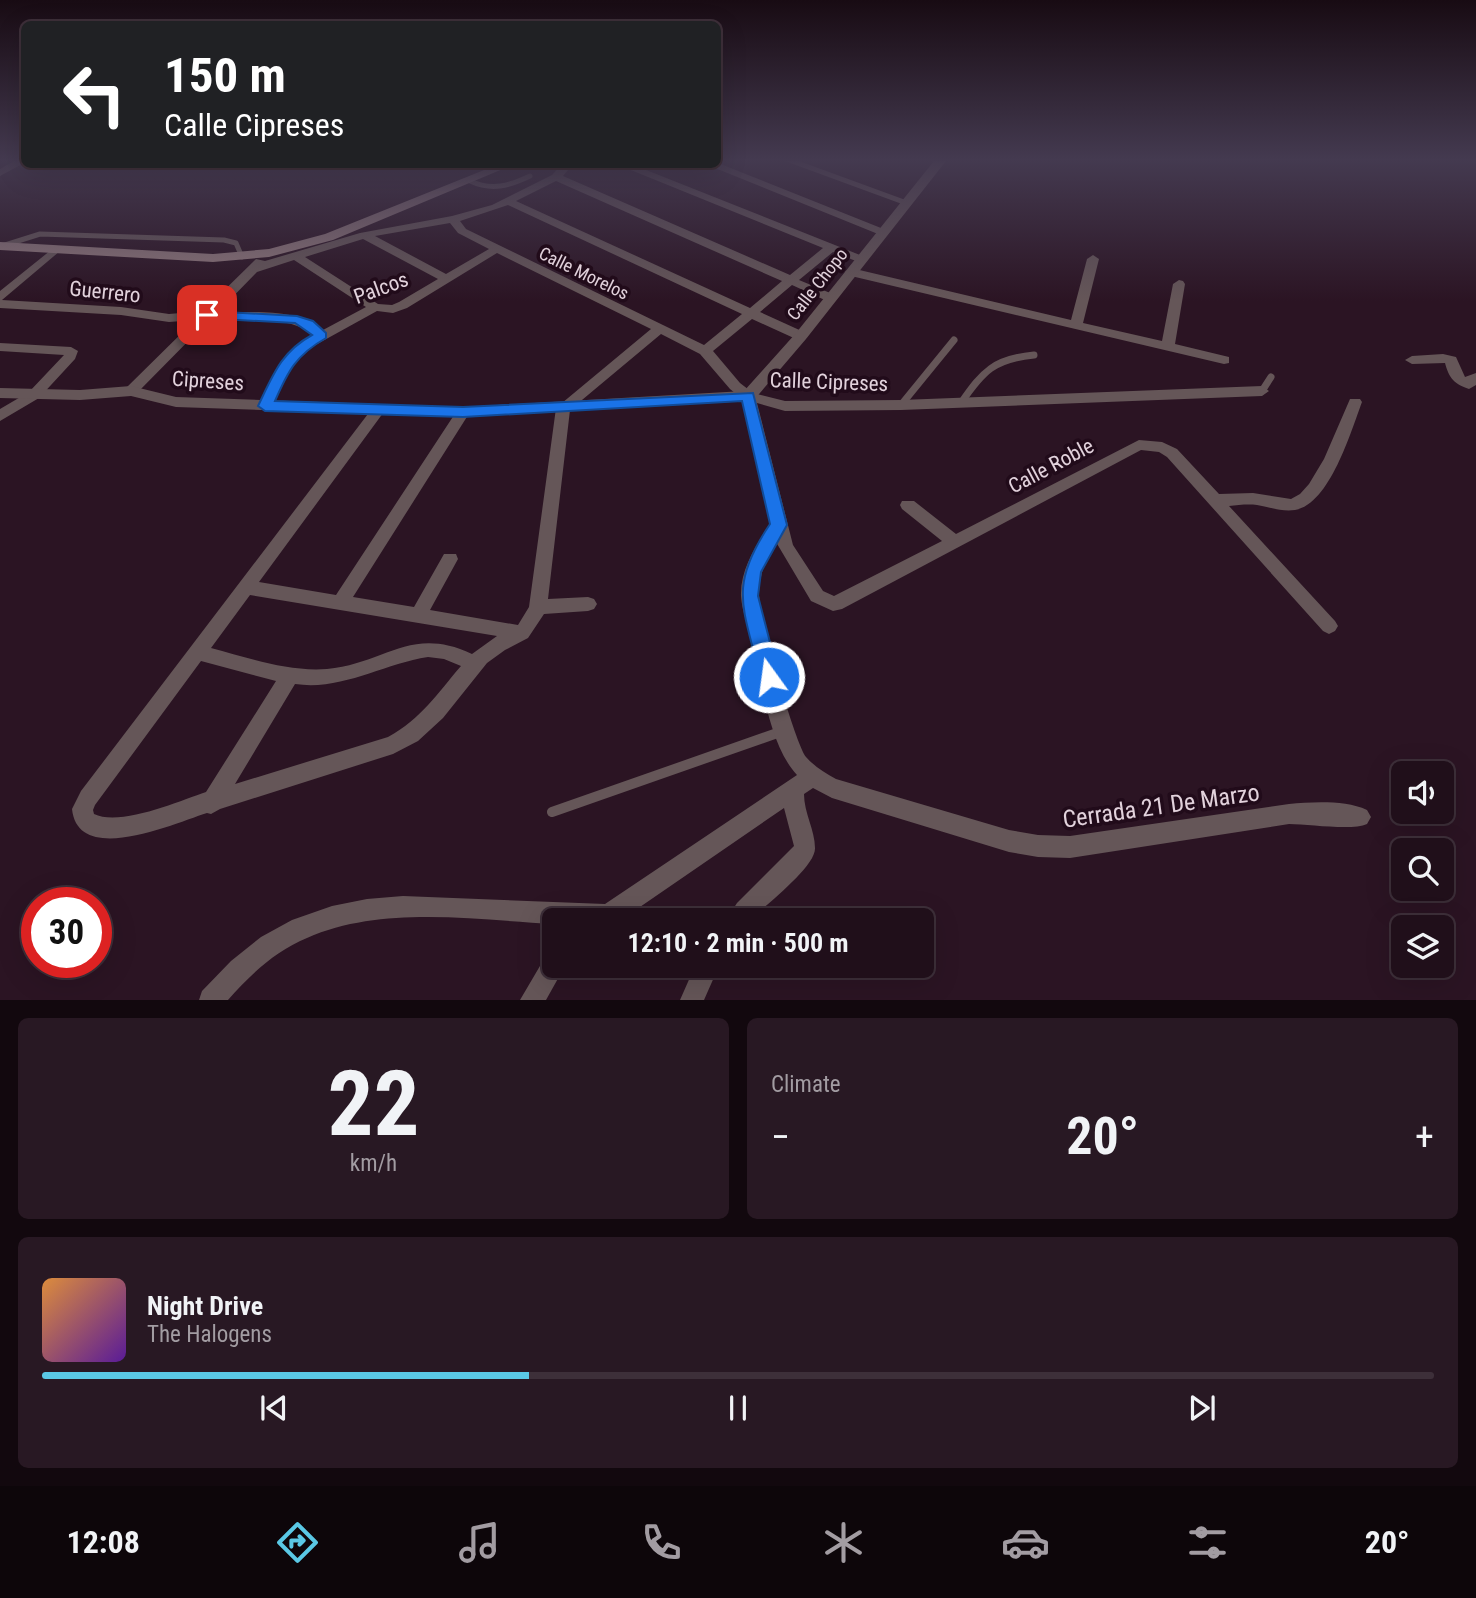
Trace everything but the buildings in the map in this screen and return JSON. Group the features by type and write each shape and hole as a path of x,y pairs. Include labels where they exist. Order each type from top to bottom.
{"main road":[{"path":"1,246 242,257 269,253 329,237 403,208"}],"street":[{"path":"253,269 364,235 453,219 490,208"},
{"name":"Calle Morelos","path":"521,208 801,337"},
{"path":"625,208 831,298"},
{"path":"728,208 829,249 861,259"},
{"path":"820,208 882,232"},
{"name":"Calle Chopo","path":"748,396 801,337 901,208"},
{"name":"Calle Morelos","path":"453,219 456,227 496,249 705,351 735,386 748,396"},
{"path":"364,235 447,279"},
{"path":"0,297 56,249"},
{"name":"Palcos","path":"265,406 284,365 305,345 375,307 393,309 403,305 496,249"},
{"path":"705,351 829,249"},
{"path":"131,391 269,253"},
{"path":"296,256 375,307"},
{"path":"1076,325 1093,259"},
{"path":"851,272 1224,360"},
{"path":"1168,347 1179,284"},
{"name":"Guerrero","path":"0,304 121,311 169,318 207,315 297,320 308,324 321,335"},
{"path":"379,409 88,798 82,808 83,817 88,823 107,830 124,828 211,804 393,745 417,731 475,664 492,649 522,633 534,621 563,408 659,329"},
{"path":"0,346 71,351 70,356 34,395 0,416"},
{"path":"1412,360 1451,360 1453,376 1459,382 1469,384 1476,378"},
{"name":"Cipreses","path":"0,393 34,395 131,391 176,402 379,409"},
{"name":"Calle Cipreses","path":"379,409 463,412 748,396 785,406 901,405 1262,391"},
{"path":"746,908 797,861 805,849 793,805 803,783 798,762 783,731 750,596 753,572 762,550 778,525 748,396"},
{"path":"1214,500 1251,499 1283,505 1297,503 1308,496 1329,464 1356,402"},
{"path":"340,603 463,412"},
{"name":"Calle Roble","path":"778,525 785,546 817,596 833,604 842,602 1139,445 1162,447 1172,453 1329,626"},
{"path":"908,505 953,541"},
{"path":"418,616 450,559"},
{"path":"247,587 522,633"},
{"path":"538,607 588,604"},
{"path":"198,652 290,675 331,677 424,650 441,650 475,664"},
{"path":"211,804 290,675"},
{"path":"620,908 803,783"},
{"name":"Cerrada 21 De Marzo","path":"803,783 832,788 1009,841 1038,846 1070,847 1289,814 1360,817"},
{"path":"211,999 231,975 261,950 297,929 334,916 376,907 413,905 542,914"},
{"path":"532,999 545,978"},
{"path":"692,999 702,978"}],"lane":[{"path":"1,246 40,234 224,240 236,243 242,257"},
{"path":"901,405 954,340"},
{"path":"961,403 985,369 1013,356 1034,355"},
{"name":"Calle Cipreses","path":"1262,391 1271,377"},
{"path":"552,812 783,731"}],"route":[{"path":"207,315 303,321 321,335 305,345 284,365 265,406 463,412 748,396 778,525 762,550 753,572 750,596 769,677"}]}
